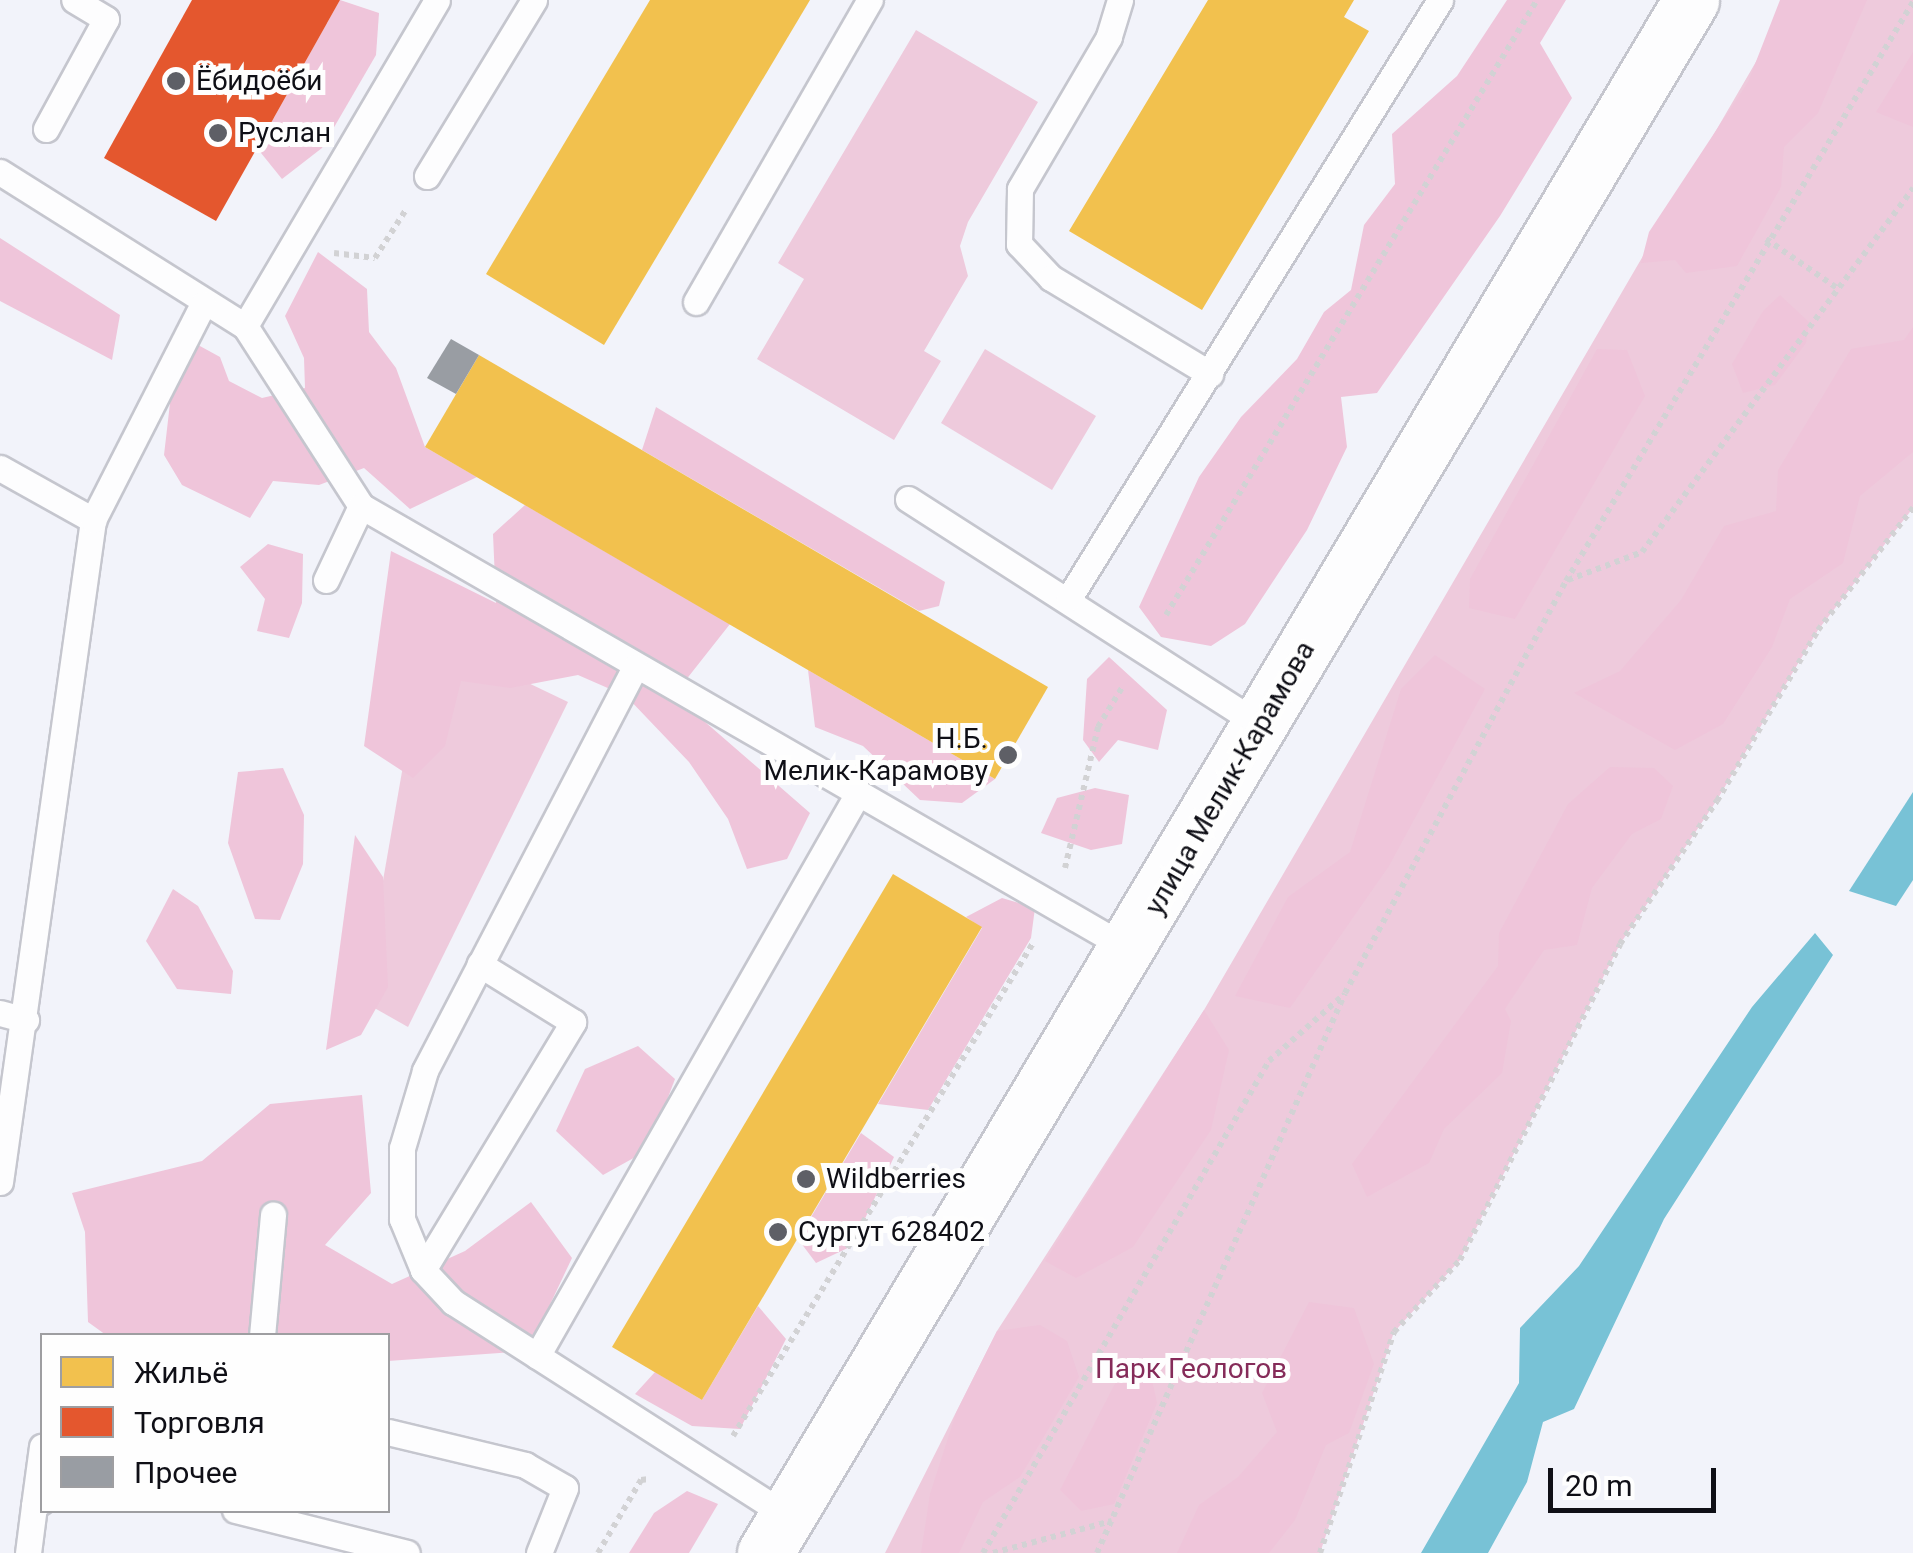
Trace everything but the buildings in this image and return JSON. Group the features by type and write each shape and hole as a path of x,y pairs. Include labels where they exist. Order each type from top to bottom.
{"main road":[{"name":"улица Мелик-Карамова","path":"776,1534 1130,949 1691,0"}],"lane":[{"path":"46,129 106,18 74,0"},
{"path":"245,326 436,0"},
{"path":"427,176 534,0"},
{"path":"696,302 870,0"},
{"path":"1120,0 1109,37 1020,190 1019,244 1051,278 1210,374"},
{"path":"1070,598 1440,0"},
{"path":"0,172 203,304 245,326 361,506 858,796 1130,949"},
{"path":"0,1182 4,1138 26,1020 92,520 203,304"},
{"path":"0,468 92,520"},
{"path":"908,499 1070,598 1260,725"},
{"path":"326,580 361,506"},
{"path":"635,667 425,1071 402,1148 402,1218 424,1270 453,1302 713,1468 776,1534"},
{"path":"537,1356 858,796"},
{"path":"424,1270 573,1022 478,964"},
{"path":"0,1013 26,1020"},
{"path":"262,1333 273,1214"},
{"path":"390,1432 525,1464 566,1488 539,1553"},
{"path":"28,1553 40,1476"},
{"path":"246,1513 407,1553"}],"path":[{"path":"598,1553 640,1480 713,1468 1056,905 1098,727 1537,0"},
{"path":"1098,1553 1242,1216 1345,993 1566,581 1766,240 1913,2"},
{"path":"1566,581 1642,552 1913,188"},
{"path":"382,249 399,221"},
{"path":"1766,240 1840,290"},
{"path":"1320,1553 1394,1332 1460,1260 1620,944 1717,800 1818,630 1913,508"},
{"path":"982,1553 1269,1061 1345,993"},
{"path":"993,1553 1112,1522"}],"green space":[{"name":"Парк Геологов","path":"1792,0 1913,0 1913,508 1818,630 1717,800 1620,944 1460,1260 1394,1332 1320,1553 885,1553 997,1331 1204,1010"},
{"path":"916,30 1038,102 968,222 960,246 968,276 924,351 941,361 894,440 757,359 804,279 778,263"},
{"path":"985,349 1096,416 1052,490 941,423"},
{"path":"426,634 568,702 408,1027 362,1001"}],"shaded area":[{"path":"340,0 379,13 376,55 322,148 282,179 257,148"},
{"path":"1507,0 1566,0 1540,43 1572,98 1500,216 1377,393 1341,397 1347,447 1307,530 1245,624 1211,646 1161,637 1139,607 1199,477 1241,417 1297,359 1324,312 1351,290 1364,225 1395,184 1392,134 1457,76"},
{"path":"1780,0 1867,0 1818,113 1784,147 1781,187 1737,266 1686,273 1675,260 1641,263 1649,232 1748,82"},
{"path":"1913,52 1913,127 1876,112"},
{"path":"0,238 120,315 112,360 0,301"},
{"path":"318,252 367,289 369,332 396,368 425,447 477,477 410,509 364,468 319,485 273,481 250,518 182,485 164,455 178,334 220,357 229,381 262,398 305,388 304,358 285,316"},
{"path":"1780,295 1809,322 1806,343 1775,385 1743,393 1732,364 1763,311"},
{"path":"1913,327 1913,452 1860,496 1843,563 1790,599 1772,647 1723,724 1675,750 1574,693 1620,671 1681,600 1724,526 1776,511 1778,470 1851,349 1904,340"},
{"path":"1597,349 1627,350 1645,396 1515,619 1469,608 1470,579"},
{"path":"656,407 945,582 939,606 919,611 642,450"},
{"path":"525,505 730,624 674,695 810,813 787,859 747,869 728,819 689,762 626,696 578,675 510,688 461,681 445,746 413,778 364,746 391,551 496,603 493,534"},
{"path":"268,544 303,554 302,603 289,638 257,631 265,599 240,567"},
{"path":"1435,655 1485,689 1389,866 1290,1008 1235,996 1288,897 1350,852 1401,689"},
{"path":"1109,657 1167,710 1158,750 1118,740 1099,762 1083,740 1087,679"},
{"path":"808,670 995,779 962,803 920,800 863,746 815,727"},
{"path":"1610,767 1654,768 1673,786 1661,819 1632,834 1592,888 1577,945 1544,950 1505,1009 1511,1021 1502,1073 1444,1129 1429,1163 1367,1197 1352,1164 1498,966 1499,933 1568,804"},
{"path":"283,768 304,815 303,864 280,920 255,919 228,843 238,772"},
{"path":"1095,788 1129,795 1122,844 1091,850 1041,833 1057,798"},
{"path":"355,835 383,877 388,987 361,1035 326,1050"},
{"path":"173,889 198,906 233,971 231,994 177,989 146,941"},
{"path":"1002,898 1035,908 1031,938 928,1110 878,1104 982,928 966,917"},
{"path":"1204,1010 1229,1050 1211,1130 1133,1247 1076,1278 1045,1261"},
{"path":"638,1046 675,1079 648,1150 603,1175 556,1131 585,1069"},
{"path":"362,1095 371,1193 325,1245 392,1284 465,1251 531,1202 572,1258 528,1351 390,1361 390,1333 103,1333 88,1322 85,1232 72,1193 202,1161 270,1104"},
{"path":"861,1133 894,1157 852,1246 816,1263 798,1239"},
{"path":"1309,1302 1354,1308 1374,1364 1349,1433 1326,1445 1295,1520 1269,1553 1177,1553 1199,1505 1238,1477 1277,1432 1262,1393"},
{"path":"758,1306 786,1339 740,1429 692,1426 635,1394 655,1372 702,1400"},
{"path":"1040,1325 1067,1341 1079,1377 1020,1477 983,1502 959,1553 921,1553 930,1494 956,1413 997,1331"},
{"path":"1122,1370 1150,1370 1157,1403 1114,1504 1081,1511 1060,1490"},
{"path":"687,1491 718,1504 689,1553 629,1553 654,1513"}],"water":[{"path":"1913,792 1913,880 1896,906 1849,891"},
{"path":"1815,933 1833,955 1664,1219 1574,1409 1543,1422 1527,1482 1488,1553 1421,1553 1519,1383 1520,1328 1579,1266 1752,1007"}],"place":[{"name":"Ёбидоёби","path":"176,81"},
{"name":"Руслан","path":"218,133"},
{"name":"Н.Б. Мелик-Карамову","path":"1008,755"},
{"name":"Wildberries","path":"806,1179"},
{"name":"Сургут 628402","path":"778,1232"}]}
